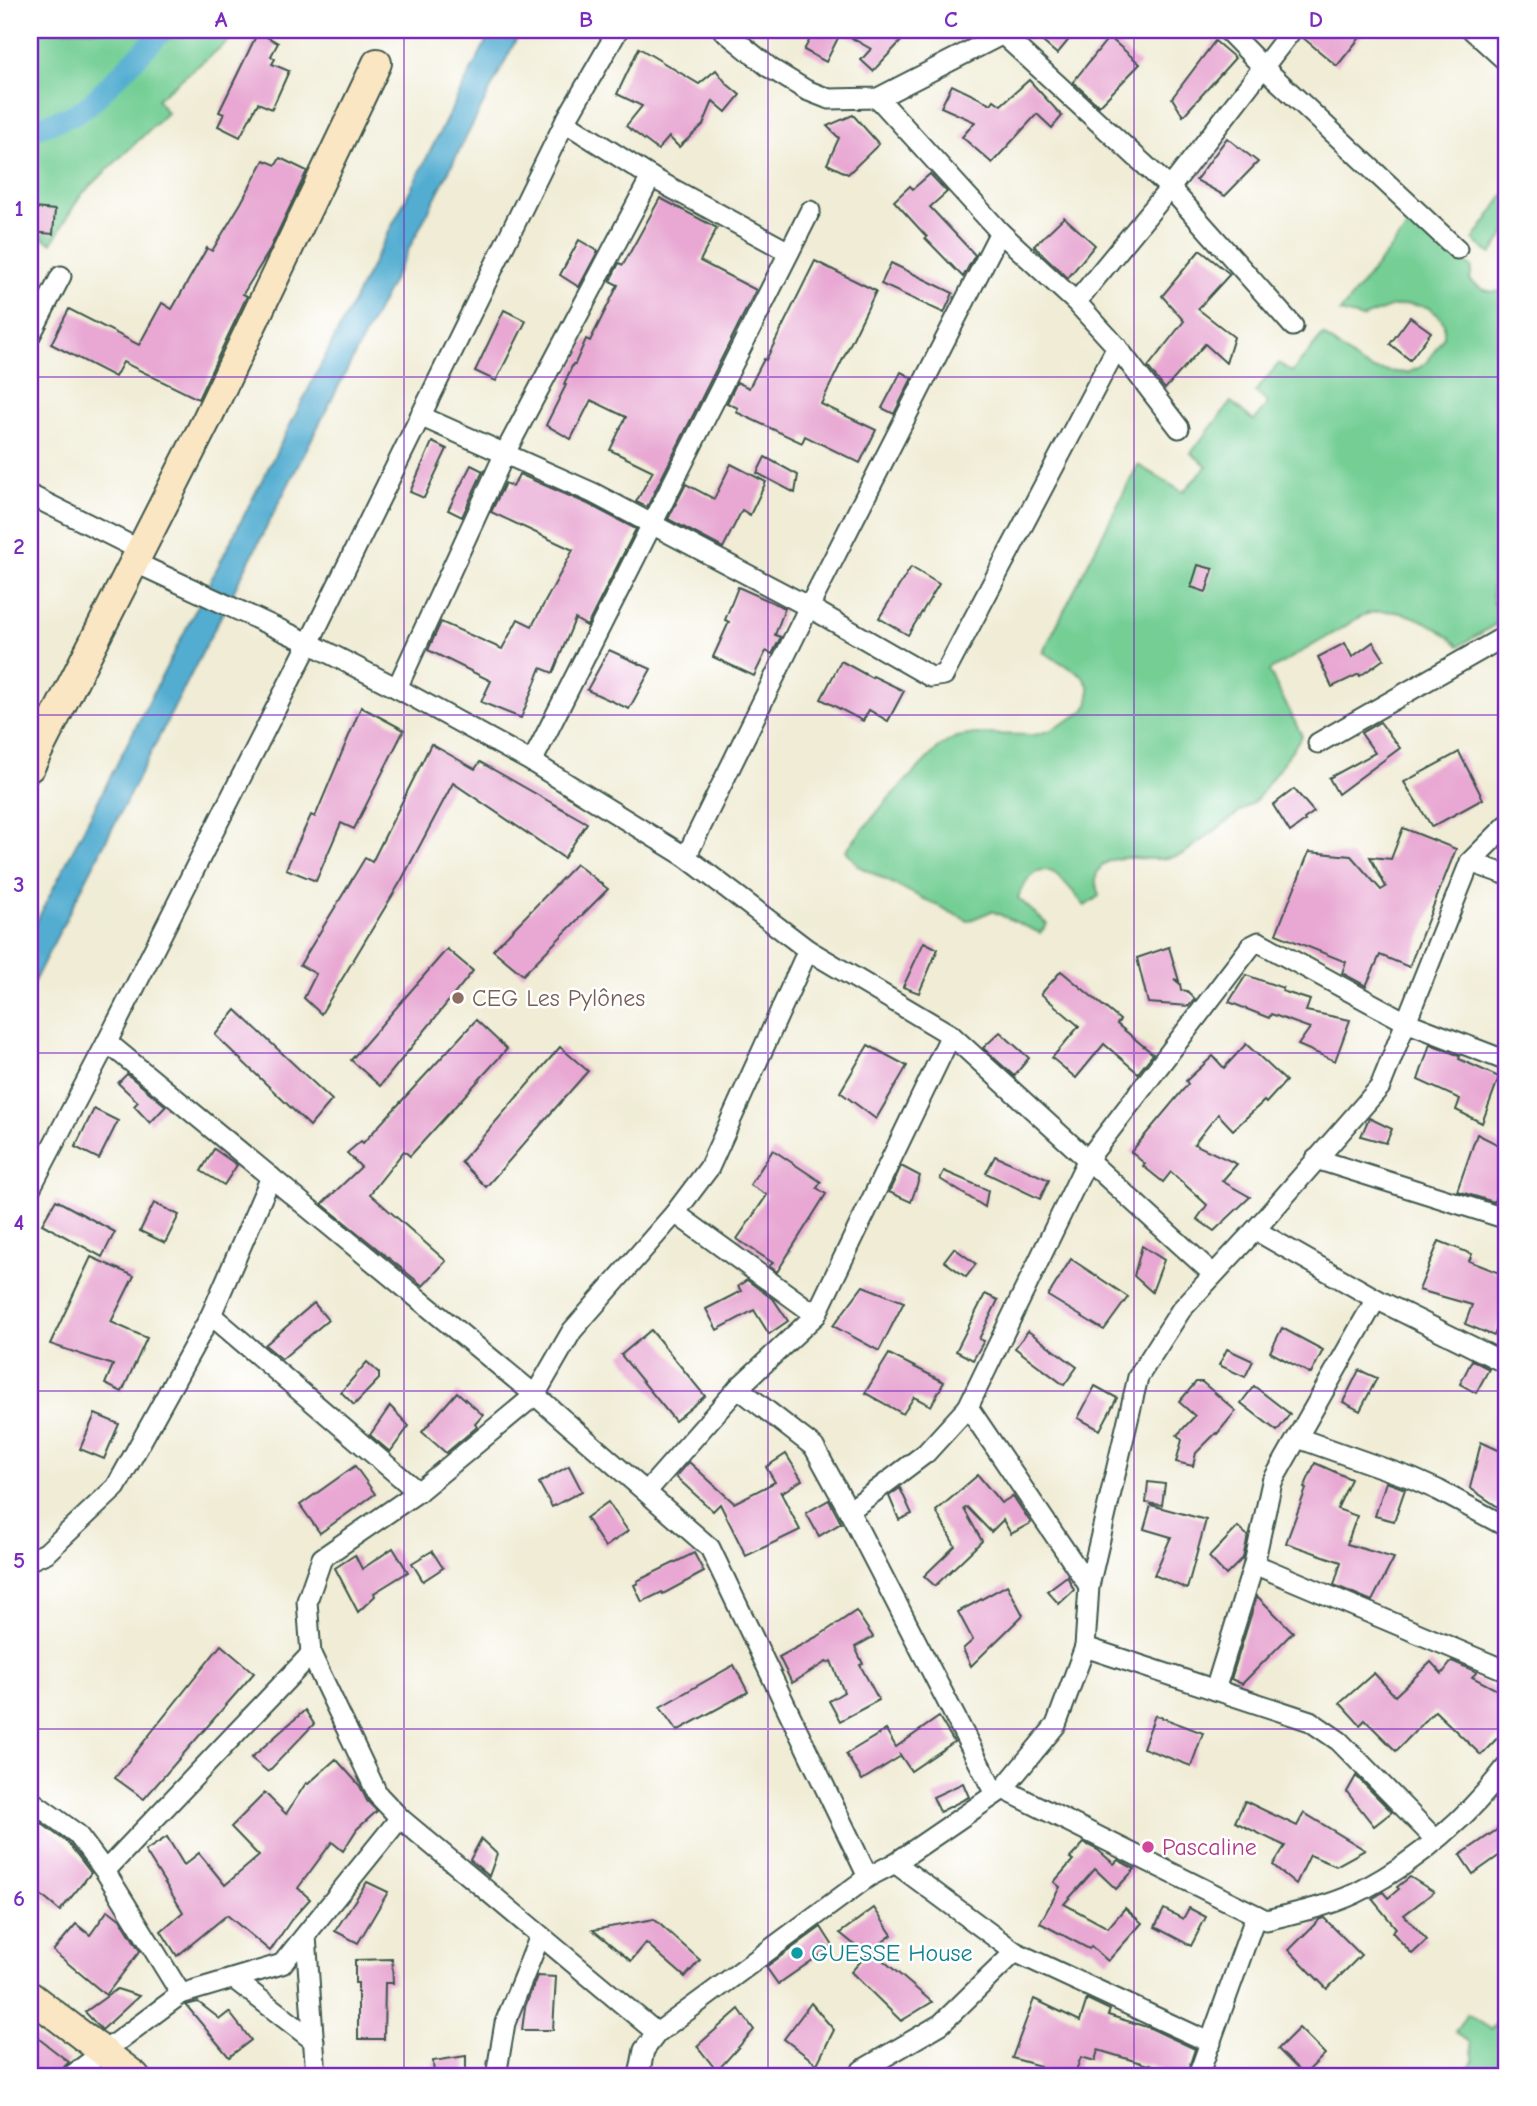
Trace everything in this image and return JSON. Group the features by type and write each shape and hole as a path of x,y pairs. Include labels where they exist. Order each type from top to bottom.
{"street":[{"path":"30,1189 309,642 565,122 618,30"},
{"path":"723,30 771,68 806,90 829,99 878,98 1001,32 1170,188 1293,326"},
{"path":"1227,30 1457,249"},
{"path":"1076,302 1170,188 1292,30"},
{"path":"1472,30 1507,62"},
{"path":"30,767 207,419 377,63"},
{"path":"878,98 1000,232 1076,302 1117,347 1179,428"},
{"path":"565,122 652,177 789,252"},
{"path":"397,688 505,453 652,177"},
{"path":"532,762 810,212"},
{"path":"686,858 809,607 1000,232"},
{"path":"30,337 61,276"},
{"path":"420,416 593,493 809,607 931,677 944,675 1117,347"},
{"path":"30,495 204,594 309,642 532,762 686,858 808,950 951,1035 1213,1274"},
{"path":"1318,743 1507,635"},
{"path":"639,2076 644,2050 657,2033 868,1877 895,1863 999,1791 1056,1726 1085,1647 1089,1586 1138,1377 1181,1310 1380,1087 1470,862 1507,825"},
{"path":"1470,862 1507,875"},
{"path":"849,1511 926,1453 968,1407 1088,1159 1251,946 1259,942 1406,1022 1507,1061"},
{"path":"657,2033 400,1818 378,1795 311,1654 307,1601 321,1558 418,1492 535,1395 572,1331 675,1213 709,1168 808,950"},
{"path":"647,1491 738,1388 816,1315 951,1035"},
{"path":"107,1042 535,1395 710,1548 868,1877"},
{"path":"1316,1159 1507,1219"},
{"path":"30,1560 46,1553 116,1487 211,1315 271,1177"},
{"path":"675,1213 816,1315"},
{"path":"1255,1230 1376,1299 1507,1364"},
{"path":"1215,1690 1254,1564 1272,1482 1376,1299"},
{"path":"211,1315 418,1492"},
{"path":"738,1388 814,1447 999,1791 1266,1920 1312,1909 1362,1890 1402,1867 1436,1840 1476,1802 1507,1766"},
{"path":"968,1407 1089,1586"},
{"path":"1298,1438 1411,1478 1507,1527"},
{"path":"1254,1564 1507,1671"},
{"path":"1085,1647 1310,1721 1330,1735 1366,1768 1436,1840"},
{"path":"105,1871 311,1654"},
{"path":"30,1800 77,1834 105,1871 181,1994"},
{"path":"71,2076 181,1994 282,1964 400,1818"},
{"path":"895,1863 1015,1952 1211,2043"},
{"path":"1198,2076 1256,1915"},
{"path":"306,1936 316,2076"},
{"path":"496,2076 505,2023 540,1936"},
{"path":"861,2073 941,2024 1015,1952"},
{"path":"233,1979 314,2041"},
{"path":"30,1996 135,2076"},
{"path":"861,2073 882,2076"}],"green space":[{"path":"30,30 242,30 157,99 167,113 80,196 52,243 30,232"},
{"path":"1507,191 1507,231 1491,254 1473,240"},
{"path":"1414,219 1472,268 1470,280 1474,284 1487,291 1507,290 1507,571 1492,570 1492,598 1501,621 1459,646 1439,630 1415,617 1402,613 1376,612 1364,615 1269,671 1302,736 1257,799 1183,854 1160,859 1125,858 1108,861 1096,876 1099,896 1085,906 1054,873 1048,870 1036,872 1027,881 1018,898 1047,924 1040,933 992,911 968,921 858,866 846,850 889,798 939,747 956,737 975,734 1034,735 1049,731 1083,712 1089,703 1089,687 1082,675 1043,652 1138,465 1183,492 1207,466 1191,453 1231,402 1254,421 1268,403 1255,392 1279,363 1292,372 1323,335 1362,365 1374,370 1407,373 1428,361 1444,336 1444,323 1427,307 1408,304 1390,307 1362,318 1340,312"},
{"path":"1507,2012 1507,2076 1448,2076 1463,2074 1474,2061 1470,2042 1455,2033 1467,2014 1491,2029"}],"water":[{"path":"492,30 521,30 30,989 30,934"}],"building":[{"path":"815,30 895,30 904,38 873,71 861,60 871,49 841,32 826,62 804,50"},
{"path":"1029,30 1063,30 1071,37 1057,54"},
{"path":"1304,30 1366,30 1337,66 1302,37"},
{"path":"258,32 278,43 271,56 275,59 272,64 289,71 272,109 258,103 240,137 218,126 224,114 219,112"},
{"path":"1109,37 1140,64 1099,106 1073,82"},
{"path":"1215,41 1235,58 1183,116 1172,98"},
{"path":"639,48 699,84 716,70 740,95 726,112 713,101 703,125 679,147 669,137 658,150 626,126 642,106 617,94"},
{"path":"1029,80 1062,116 1052,128 1037,114 992,163 962,137 975,122 941,107 952,85 991,104 994,100 1001,105"},
{"path":"853,115 879,144 848,174 827,164 839,138 827,126"},
{"path":"1227,138 1258,162 1225,196 1196,180"},
{"path":"280,158 307,171 268,253 243,294 247,296 198,399 123,362 115,377 51,344 69,309 139,345 162,303 172,309 207,248 212,251 264,160 276,165"},
{"path":"930,174 947,192 930,207 975,255 963,277 894,201 910,186 913,189"},
{"path":"660,198 717,228 700,261 756,290 647,507 636,502 653,471 610,450 626,417 591,400 571,439 546,425 573,364 586,339 590,341 618,285 610,281 619,263 623,265"},
{"path":"33,208 55,210 53,234 32,232"},
{"path":"1064,217 1095,245 1068,278 1034,246"},
{"path":"579,240 598,251 579,287 560,275"},
{"path":"1200,250 1230,274 1198,309 1234,337 1226,363 1205,344 1165,389 1148,367 1184,321 1162,296"},
{"path":"815,261 876,291 821,404 876,430 860,463 805,436 802,443 736,412 738,408 727,403 737,382 749,388 764,359 766,360"},
{"path":"891,263 953,293 944,313 881,284"},
{"path":"504,310 526,321 496,381 475,371"},
{"path":"1410,317 1431,332 1410,360 1390,344"},
{"path":"901,372 912,378 894,414 882,408"},
{"path":"432,442 447,449 424,498 410,492"},
{"path":"765,457 798,475 795,493 757,473"},
{"path":"731,464 766,482 750,515 742,510 723,548 668,519 686,484 714,499"},
{"path":"471,465 483,471 462,517 448,510"},
{"path":"519,474 588,504 636,529 587,626 575,619 553,673 541,668 521,718 481,702 491,681 428,650 441,622 502,649 518,619 532,626 573,550 491,512 505,483 513,487"},
{"path":"1198,565 1213,569 1206,592 1191,587"},
{"path":"911,567 939,584 908,635 879,618"},
{"path":"738,587 785,608 775,635 781,637 772,654 766,651 754,676 713,657 729,622 725,620"},
{"path":"1373,642 1384,659 1360,676 1359,674 1332,687 1318,657 1345,643 1352,657"},
{"path":"609,650 651,669 629,709 587,690"},
{"path":"841,661 904,691 888,721 869,710 863,721 821,699"},
{"path":"361,707 404,730 354,829 341,823 316,881 286,869 311,815 315,817"},
{"path":"1380,722 1400,748 1338,794 1329,778 1375,753 1361,733"},
{"path":"431,744 475,769 480,762 587,823 564,858 453,783 401,881 321,1014 304,998 316,974 300,965 365,858 372,862"},
{"path":"1459,752 1483,799 1432,827 1404,782"},
{"path":"1294,789 1314,812 1290,832 1273,805"},
{"path":"1403,828 1456,849 1409,967 1380,955 1366,986 1342,973 1346,962 1276,934 1309,852 1351,856 1381,890 1386,887 1370,857 1391,859"},
{"path":"576,864 608,889 523,975 493,950"},
{"path":"924,942 938,949 919,993 903,987"},
{"path":"1169,947 1179,981 1174,979 1180,984 1181,990 1187,991 1195,999 1189,1006 1148,1003 1137,958"},
{"path":"447,949 473,971 380,1086 351,1060"},
{"path":"1061,971 1120,1020 1117,1024 1153,1054 1138,1073 1104,1044 1076,1078 1052,1058 1079,1026 1041,994"},
{"path":"1246,975 1310,1000 1306,1011 1350,1020 1335,1061 1298,1045 1310,1028 1271,1014 1269,1018 1229,1002"},
{"path":"236,1010 332,1100 310,1126 215,1035"},
{"path":"476,1020 507,1049 410,1156 404,1151 370,1194 446,1261 423,1286 322,1204 361,1167 347,1153 361,1141 363,1143"},
{"path":"1000,1032 1029,1058 1014,1076 983,1048"},
{"path":"1246,1044 1286,1081 1266,1103 1264,1101 1233,1130 1218,1114 1194,1144 1237,1164 1222,1181 1250,1197 1214,1231 1197,1219 1207,1205 1171,1172 1163,1182 1131,1152 1188,1084 1186,1081 1213,1056 1224,1068"},
{"path":"1430,1044 1460,1056 1459,1059 1499,1077 1482,1123 1456,1110 1460,1099 1418,1080"},
{"path":"868,1045 907,1066 876,1119 840,1092"},
{"path":"560,1047 588,1071 486,1187 461,1162"},
{"path":"127,1074 166,1106 150,1123 134,1106 138,1102 118,1083"},
{"path":"94,1109 118,1121 99,1159 75,1147"},
{"path":"1369,1118 1392,1129 1386,1143 1361,1136"},
{"path":"1477,1134 1507,1149 1507,1169 1494,1202 1457,1191"},
{"path":"214,1149 237,1165 224,1185 201,1171"},
{"path":"773,1150 821,1182 817,1188 826,1194 777,1272 769,1266 773,1263 737,1239 767,1195 750,1185"},
{"path":"995,1156 1049,1180 1040,1199 986,1173"},
{"path":"901,1166 920,1176 911,1202 889,1192"},
{"path":"944,1171 988,1190 985,1207 940,1179"},
{"path":"56,1200 115,1232 102,1257 42,1224"},
{"path":"154,1203 179,1215 165,1243 140,1231"},
{"path":"1439,1241 1472,1254 1469,1261 1507,1276 1507,1304 1494,1336 1465,1324 1472,1305 1419,1290"},
{"path":"1142,1246 1164,1260 1152,1292 1134,1276"},
{"path":"954,1248 976,1264 966,1277 944,1261"},
{"path":"91,1257 134,1276 111,1322 147,1338 122,1392 105,1384 113,1365 50,1344"},
{"path":"1071,1259 1128,1297 1104,1330 1048,1296"},
{"path":"747,1280 774,1300 788,1321 769,1334 754,1310 717,1330 706,1309 741,1291 738,1286"},
{"path":"863,1286 904,1302 879,1351 833,1326"},
{"path":"985,1294 998,1300 979,1339 984,1341 973,1360 956,1351"},
{"path":"314,1303 328,1320 282,1359 265,1345"},
{"path":"1282,1328 1323,1350 1311,1374 1270,1352"},
{"path":"651,1330 705,1396 675,1421 621,1355"},
{"path":"1028,1331 1077,1367 1064,1385 1015,1348"},
{"path":"1227,1349 1253,1361 1245,1377 1219,1365"},
{"path":"889,1354 944,1382 931,1406 914,1397 903,1414 865,1393"},
{"path":"1472,1360 1489,1369 1476,1393 1460,1384"},
{"path":"367,1362 379,1373 379,1379 354,1405 341,1392"},
{"path":"1359,1370 1377,1378 1360,1411 1343,1402"},
{"path":"1196,1382 1202,1382 1236,1411 1217,1434 1196,1453 1193,1466 1176,1462 1182,1440 1177,1435 1195,1416 1179,1402"},
{"path":"1095,1386 1117,1398 1100,1430 1078,1418"},
{"path":"1254,1386 1290,1414 1277,1431 1241,1403"},
{"path":"457,1392 483,1415 475,1424 477,1427 446,1453 422,1432"},
{"path":"390,1406 409,1426 390,1452 370,1435"},
{"path":"95,1414 119,1424 104,1459 80,1449"},
{"path":"1481,1442 1507,1454 1507,1513 1470,1488"},
{"path":"786,1454 802,1480 781,1493 800,1530 746,1556 720,1504 713,1511 676,1477 689,1462 734,1503 775,1482 766,1467"},
{"path":"1315,1463 1351,1479 1337,1509 1357,1516 1347,1544 1394,1558 1372,1601 1334,1585 1341,1562 1286,1543"},
{"path":"355,1466 375,1494 320,1533 300,1505"},
{"path":"569,1466 582,1491 552,1507 539,1483"},
{"path":"978,1475 1001,1503 1013,1496 1031,1523 1011,1534 1003,1520 991,1532 967,1507 964,1509 982,1541 935,1586 924,1576 955,1546 936,1511"},
{"path":"1148,1482 1165,1484 1162,1505 1146,1503"},
{"path":"1386,1482 1405,1489 1394,1521 1375,1516"},
{"path":"900,1488 912,1514 899,1520 889,1496"},
{"path":"829,1500 841,1523 819,1536 806,1513"},
{"path":"608,1502 628,1531 605,1547 586,1518"},
{"path":"1151,1505 1206,1520 1187,1589 1154,1575 1171,1537 1144,1529"},
{"path":"1238,1527 1248,1536 1243,1558 1226,1575 1209,1557"},
{"path":"393,1548 408,1572 374,1593 375,1596 358,1612 335,1568 355,1555 362,1569"},
{"path":"432,1551 443,1568 423,1581 412,1563"},
{"path":"694,1553 704,1572 642,1602 634,1585 637,1581"},
{"path":"1067,1576 1074,1590 1059,1604 1047,1591"},
{"path":"1007,1585 1023,1615 971,1666 963,1649 973,1640 958,1612"},
{"path":"1257,1596 1293,1632 1242,1684 1231,1679"},
{"path":"856,1611 873,1637 855,1647 863,1664 860,1665 879,1700 840,1721 829,1701 844,1692 831,1661 792,1683 779,1657 820,1635"},
{"path":"221,1645 254,1673 144,1799 115,1778"},
{"path":"1452,1661 1477,1672 1472,1677 1507,1695 1507,1728 1481,1755 1435,1711 1396,1751 1365,1720 1360,1725 1340,1703 1374,1673 1395,1696 1431,1662 1442,1674"},
{"path":"734,1665 748,1692 677,1731 660,1707"},
{"path":"305,1710 314,1724 268,1772 251,1758"},
{"path":"1155,1715 1203,1733 1191,1766 1143,1748"},
{"path":"939,1717 954,1742 911,1771 901,1756 862,1780 846,1754 886,1730 896,1747"},
{"path":"336,1759 360,1786 367,1801 377,1811 357,1829 343,1851 332,1842 298,1888 310,1899 291,1920 270,1951 227,1915 177,1956 161,1931 183,1912 145,1851 167,1837 184,1865 199,1853 225,1885 259,1856 231,1827 265,1793 286,1814 306,1783"},
{"path":"1356,1776 1392,1812 1374,1826 1347,1792"},
{"path":"963,1783 969,1797 940,1812 933,1797"},
{"path":"1245,1801 1297,1826 1304,1813 1365,1850 1336,1866 1310,1855 1296,1884 1273,1865 1285,1846 1235,1822"},
{"path":"30,1815 68,1843 91,1873 60,1911 30,1886"},
{"path":"1507,1823 1507,1850 1473,1874 1460,1855"},
{"path":"481,1839 497,1854 489,1876 470,1860"},
{"path":"1084,1843 1098,1850 1114,1864 1118,1860 1135,1869 1116,1889 1095,1869 1064,1904 1108,1928 1125,1908 1142,1923 1108,1961 1091,1946 1089,1949 1040,1923 1060,1887 1054,1882"},
{"path":"1410,1877 1434,1892 1404,1915 1427,1940 1412,1954 1392,1932 1396,1928 1372,1899 1383,1892 1388,1898"},
{"path":"367,1882 388,1892 358,1943 335,1931"},
{"path":"874,1908 892,1935 866,1954 840,1933"},
{"path":"1189,1908 1206,1917 1191,1946 1155,1927 1164,1909 1183,1919"},
{"path":"108,1910 121,1920 140,1951 106,1995 53,1951 76,1924 90,1935"},
{"path":"1324,1918 1361,1955 1327,1989 1289,1950"},
{"path":"654,1919 700,1960 685,1977 646,1943 631,1961 593,1930"},
{"name":"GUESSE House","path":"821,1927 833,1946 778,1984 766,1967"},
{"path":"871,1950 932,2002 901,2021 851,1972"},
{"path":"392,1959 393,1983 385,1983 384,2039 358,2039 358,1983 355,1983 355,1960"},
{"path":"537,1976 556,1977 553,2030 522,2030 525,2007"},
{"path":"117,1989 139,1996 102,2030 85,2012"},
{"path":"1034,1999 1080,2021 1087,1999 1110,2010 1108,2015 1150,2028 1195,2049 1186,2076 1098,2050 1095,2061 1081,2057 1074,2076 1037,2076 1040,2066 1012,2058"},
{"path":"198,2002 220,2019 229,2012 251,2040 229,2057 186,2005"},
{"path":"811,2003 834,2030 817,2064 784,2039"},
{"path":"739,2009 754,2030 717,2071 697,2046"},
{"path":"1299,2028 1325,2054 1304,2075 1278,2049"},
{"path":"30,2032 69,2062 59,2076 30,2076"},
{"path":"466,2056 466,2076 434,2076 433,2061"}],"waterway":[{"path":"30,130 73,115 90,104 164,30"}],"place":[{"name":"CEG Les Pylônes","path":"458,998"},
{"name":"Pascaline","path":"1148,1847"},
{"name":"GUESSE House","path":"797,1953"}]}
